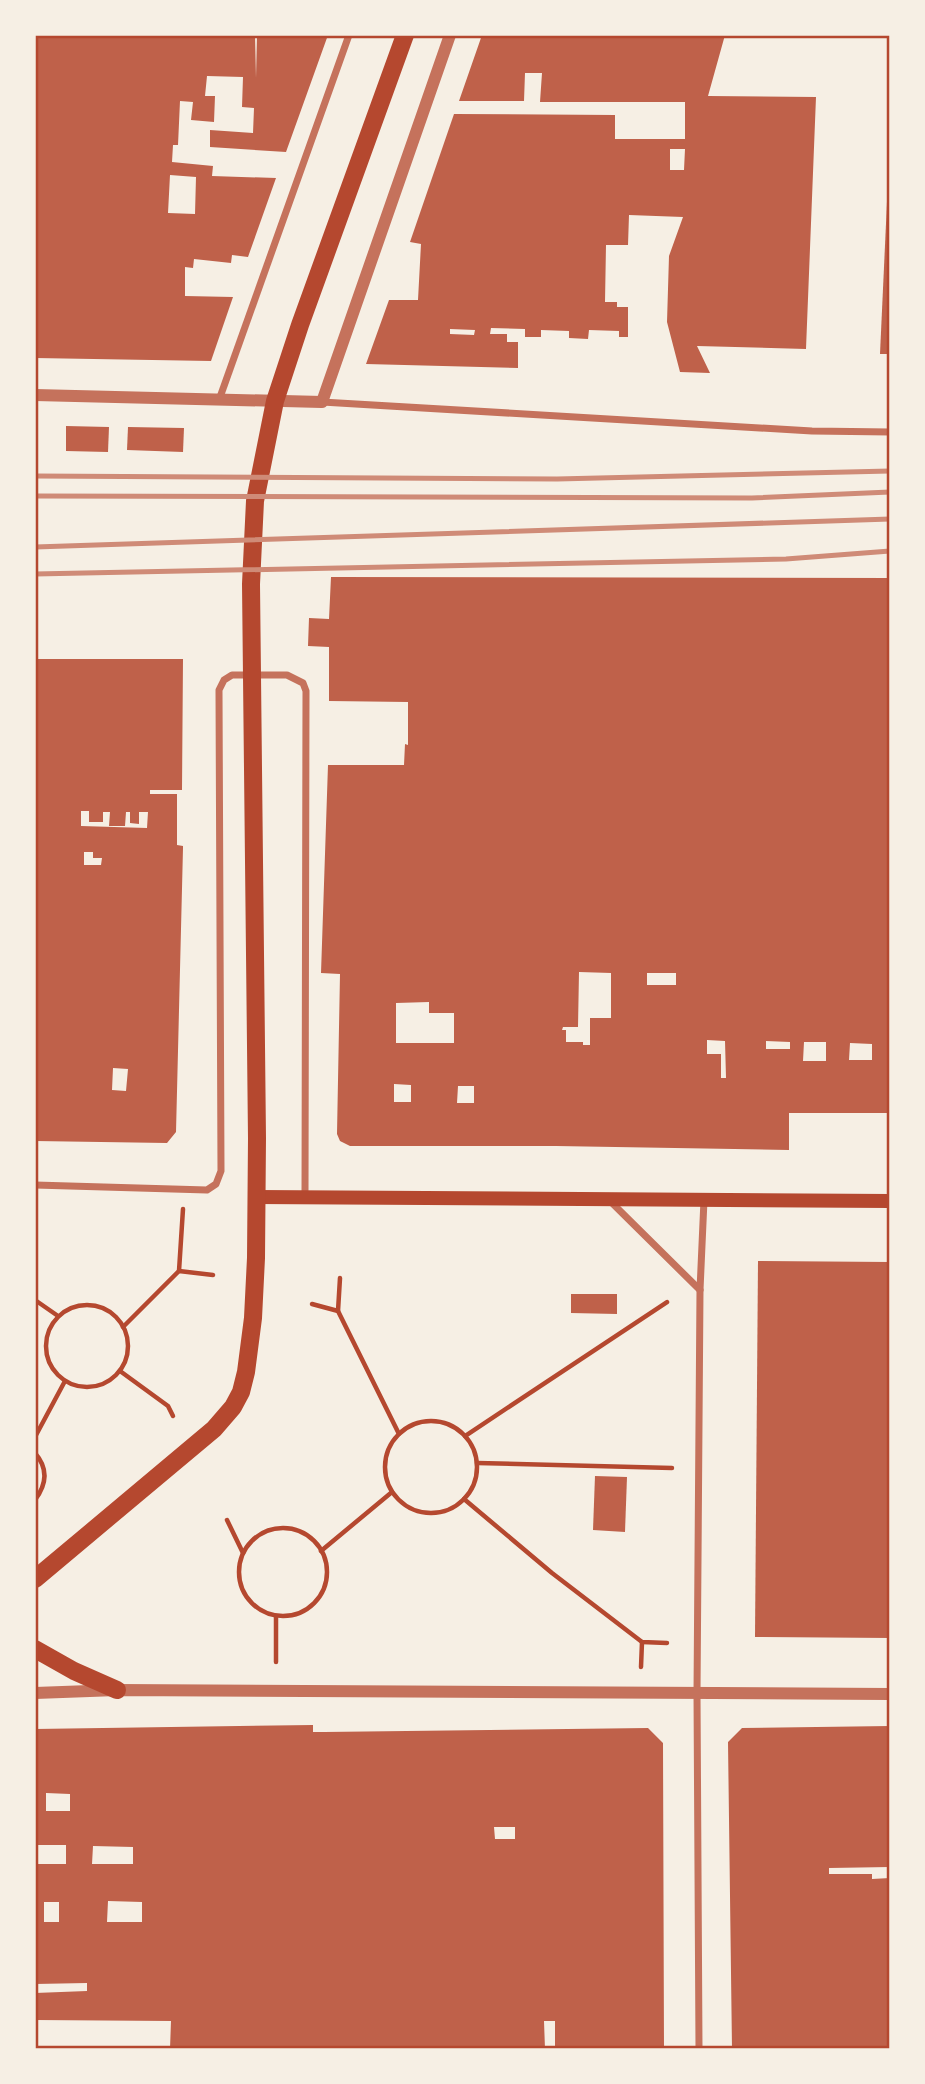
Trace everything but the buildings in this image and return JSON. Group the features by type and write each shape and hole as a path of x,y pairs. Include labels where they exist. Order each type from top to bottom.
{"main road":[{"path":"35,1579 214,1429 233,1407 241,1392 246,1372 253,1318 256,1258 251,584 255,501 275,401 405,35"},
{"path":"256,1197 890,1201"},
{"path":"35,1649 74,1671 117,1690"}],"street":[{"path":"218,401 349,35"},
{"path":"322,402 450,35"},
{"path":"35,396 322,402 812,431 890,432"},
{"path":"35,1185 207,1190 216,1184 221,1171 219,690 224,680 232,675 287,675 303,682 306,691 305,1198"},
{"path":"608,1200 700,1290"},
{"path":"699,2049 697,1693 700,1290 704,1200"},
{"path":"35,1693 117,1690 890,1694"}],"path":[{"path":"123,1326 179,1271 183,1203"},
{"path":"179,1271 213,1275"},
{"path":"340,1279 338,1311 399,1434"},
{"path":"35,1300 58,1316"},
{"path":"465,1436 667,1301"},
{"path":"312,1304 338,1311"},
{"path":"81,1305 93,1305 116,1316 123,1326 128,1349 120,1371 111,1380 100,1385 76,1386 55,1373 46,1351 46,1338 58,1316 81,1305"},
{"path":"120,1371 168,1406 173,1416"},
{"path":"35,1437 65,1381"},
{"path":"433,1421 456,1428 465,1436 475,1453 477,1463 472,1489 464,1499 453,1508 440,1513 412,1510 400,1503 391,1492 385,1468 391,1444 399,1434 409,1427 433,1421"},
{"path":"35,1453 43,1463 45,1472 45,1482 35,1500"},
{"path":"477,1463 672,1468"},
{"path":"321,1551 391,1492"},
{"path":"464,1499 552,1573 642,1642 667,1643"},
{"path":"227,1520 243,1553"},
{"path":"289,1528 313,1540 321,1551 326,1564 323,1591 303,1611 290,1616 263,1612 252,1604 243,1592 239,1566 243,1553 262,1533 289,1528"},
{"path":"276,1616 276,1662"},
{"path":"641,1667 642,1642"}],"railway":[{"path":"35,476 557,479 890,471"},
{"path":"35,496 752,498 890,492"},
{"path":"35,547 890,519"},
{"path":"35,574 786,559 890,551"}]}
